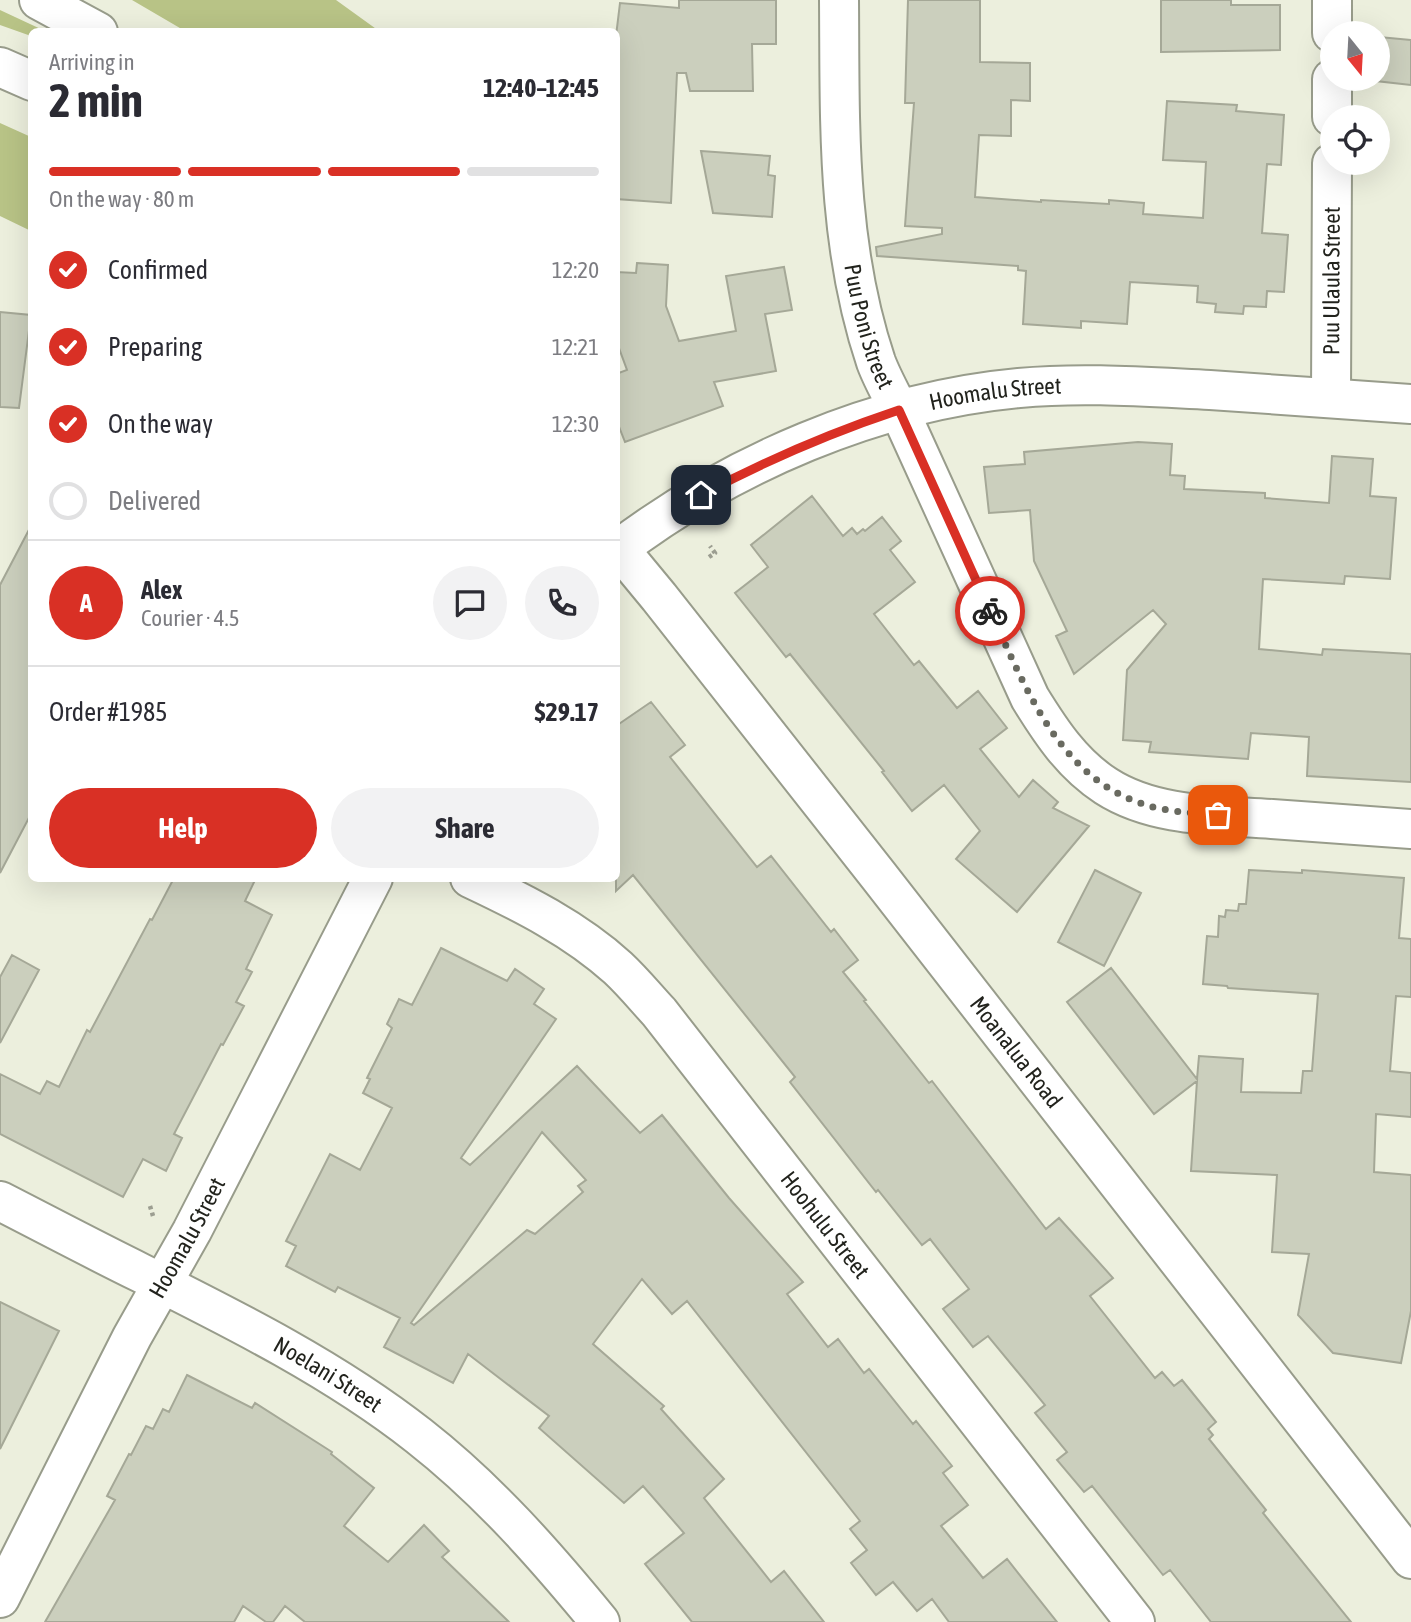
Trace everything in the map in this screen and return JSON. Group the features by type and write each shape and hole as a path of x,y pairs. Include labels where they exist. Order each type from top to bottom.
{"street":[{"path":"39,0 91,28"},
{"name":"Puu Poni Street","path":"839,0 842,192 848,249 877,363 1030,698 1051,732 1075,761 1107,786 1143,804 1191,813 1411,829"},
{"path":"1332,0 1332,21"},
{"path":"0,67 28,79"},
{"name":"Puu Ulaula Street","path":"1331,398 1332,175"},
{"name":"Hoomalu Street","path":"620,543 680,506 762,463 831,433 899,410 961,397 1018,388 1077,385 1411,404"},
{"name":"Moanalua Road","path":"620,549 1411,1559"},
{"name":"Hoomalu Street","path":"0,1598 132,1337 191,1231 371,882"},
{"name":"Hoohulu Street","path":"478,882 545,916 580,938 619,969 659,1012 1135,1622"},
{"name":"Noelani Street","path":"0,1201 212,1308 321,1369 419,1436 475,1484 511,1520 600,1622"}],"path":[{"path":"709,557 715,553 710,546"},
{"path":"150,1206 153,1216"}],"green space":[{"path":"132,0 336,0 375,28 180,28"},
{"path":"0,10 39,28 28,28 28,35 0,25"},
{"path":"0,123 28,136 28,230 0,216"}],"building":[{"path":"679,0 776,0 776,44 752,44 753,91 690,91 686,73 677,73 671,203 620,199 620,28 617,28 620,3 679,8"},
{"path":"908,0 980,0 980,62 1030,63 1030,101 1011,100 1011,136 979,135 975,197 1041,202 1109,204 1109,200 1144,203 1143,214 1203,218 1206,162 1163,160 1167,101 1237,105 1236,111 1284,115 1281,165 1267,164 1262,233 1288,235 1284,292 1267,291 1266,307 1244,306 1243,314 1215,312 1216,304 1197,302 1198,286 1130,282 1127,324 1081,321 1081,328 1023,324 1026,271 1018,270 1018,266 877,256 876,247 942,234 942,228 905,226 914,103 905,103"},
{"path":"1161,0 1231,0 1231,5 1280,5 1280,50 1161,52"},
{"path":"1390,38 1411,40 1411,85 1390,83"},
{"path":"701,151 770,156 768,175 775,176 772,217 713,213"},
{"path":"637,263 668,265 666,306 679,341 736,331 726,276 784,267 792,310 765,314 776,371 714,382 723,406 625,442 620,429 620,373 627,370 620,351 620,272 636,273"},
{"path":"0,312 28,315 28,338 19,408 0,407"},
{"path":"1138,442 1172,444 1170,475 1185,476 1184,489 1265,493 1265,498 1329,503 1332,456 1373,459 1370,496 1396,498 1390,579 1345,576 1344,584 1263,579 1259,649 1322,655 1323,649 1411,654 1411,782 1307,776 1309,737 1251,733 1248,759 1149,752 1151,742 1123,740 1127,670 1166,624 1153,610 1074,674 1056,636 1067,631 1034,561 1030,510 989,513 984,467 1025,464 1024,452"},
{"path":"812,496 843,536 852,528 857,534 863,529 865,531 882,517 901,541 890,550 915,582 874,614 914,665 919,661 957,708 978,691 1007,728 980,749 1019,797 1033,780 1058,802 1053,808 1089,826 1017,912 956,859 980,831 944,785 912,811 882,772 884,771 790,654 786,657 735,593 768,567 751,545"},
{"path":"28,532 28,820 0,873 0,585"},
{"path":"651,702 685,745 670,757 757,867 771,856 831,932 834,929 858,960 843,972 929,1083 932,1081 1046,1229 1059,1218 1113,1278 1090,1296 1155,1378 1162,1372 1174,1386 1182,1380 1216,1422 1208,1429 1213,1435 1209,1439 1266,1510 1263,1513 1351,1622 1211,1622 1170,1570 1163,1575 1092,1486 1084,1492 1057,1460 1067,1452 1035,1413 1045,1405 988,1336 973,1347 943,1309 969,1289 930,1239 922,1245 878,1190 876,1192 790,1082 795,1077 633,875 616,891 616,882 620,882 620,723"},
{"path":"1095,870 1141,893 1104,966 1058,942"},
{"path":"1249,870 1302,873 1302,870 1404,878 1399,938 1411,939 1411,997 1396,996 1390,1071 1411,1073 1411,1117 1376,1114 1374,1172 1411,1175 1411,1311 1401,1363 1333,1353 1298,1315 1309,1254 1272,1252 1277,1175 1191,1171 1197,1081 1154,1114 1067,1002 1111,968 1197,1079 1199,1056 1243,1059 1241,1092 1301,1093 1303,1071 1312,1071 1318,994 1203,984 1207,936 1218,937 1219,916 1225,917 1226,910 1238,911 1239,904 1246,904"},
{"path":"172,882 254,882 245,901 272,915 246,969 252,972 236,1002 244,1006 174,1134 182,1138 166,1171 143,1159 123,1197 0,1134 0,1074 40,1094 47,1081 59,1087 87,1030 90,1032 150,919 152,920"},
{"path":"441,948 507,981 515,969 544,989 534,1004 556,1019 461,1158 470,1165 577,1066 640,1133 662,1115 729,1198 803,1282 787,1294 828,1347 838,1339 864,1373 869,1369 913,1424 916,1421 952,1466 943,1473 968,1505 941,1526 983,1578 1007,1559 1057,1622 949,1622 932,1599 917,1611 893,1582 876,1595 851,1563 867,1550 850,1529 860,1521 687,1301 672,1314 642,1279 593,1344 664,1406 661,1409 724,1479 704,1498 771,1582 784,1571 824,1622 692,1622 645,1564 684,1533 643,1486 624,1503 539,1428 549,1416 468,1354 453,1383 384,1347 400,1318 338,1287 335,1292 286,1266 296,1246 286,1241 330,1154 360,1170 392,1108 363,1093 370,1079 367,1078 392,1028 387,1024 399,999 412,1005","holes":["542,1132 586,1180 578,1186 583,1192 535,1234 527,1230 414,1325 411,1323"]},
{"path":"12,955 39,970 0,1043 0,977"},
{"path":"0,1302 59,1331 0,1449"},
{"path":"187,1375 252,1408 255,1403 332,1452 331,1454 374,1488 344,1526 388,1562 424,1525 449,1551 442,1557 509,1622 305,1622 285,1606 273,1622 266,1622 243,1606 234,1622 45,1622 115,1500 107,1496 129,1454 131,1455 146,1426 153,1429 163,1409 169,1412"}],"way so far":[{"path":"990,611 1030,698 1051,732 1075,761 1107,786 1143,804 1218,815"}],"route":[{"path":"701,495 762,463 831,433 899,410 990,611"}]}
